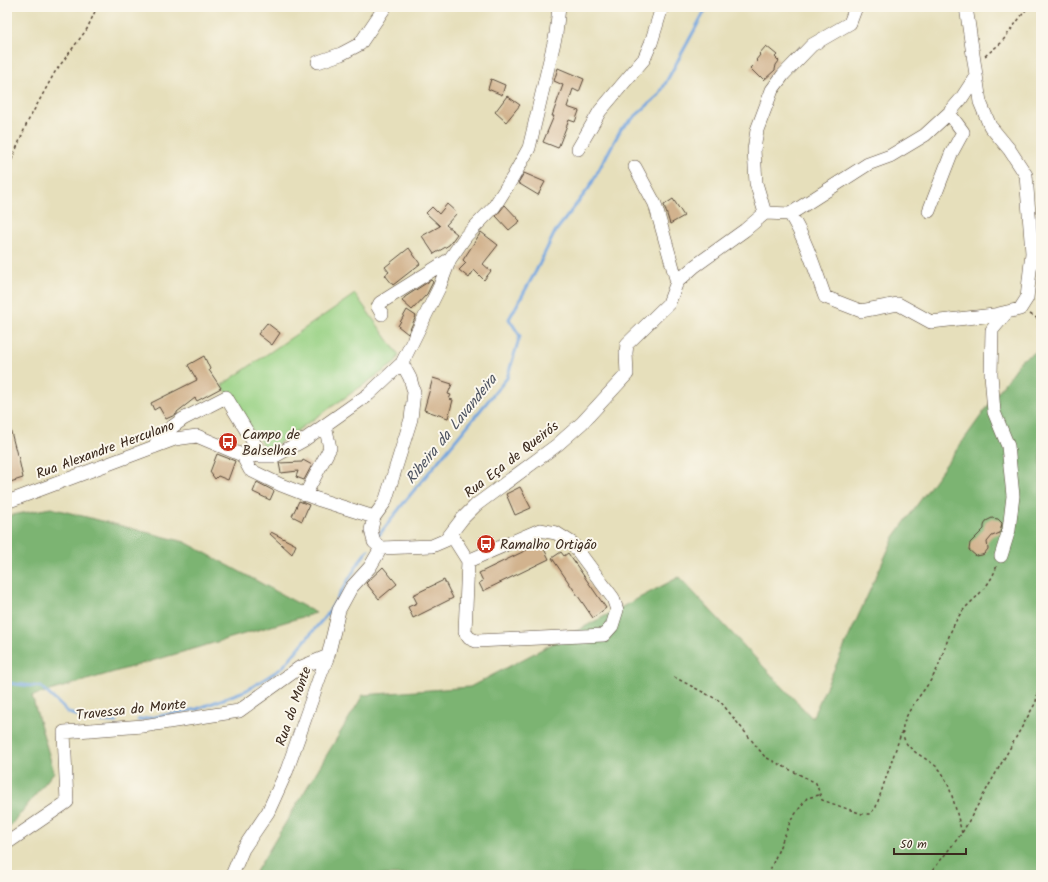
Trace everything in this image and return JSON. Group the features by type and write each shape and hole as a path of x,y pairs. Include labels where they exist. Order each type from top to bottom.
{"street":[{"path":"318,62 341,54 360,44 385,7"},
{"path":"382,314 378,307 380,303 450,259 466,236 494,207 513,177 529,148 539,111 556,34 559,7"},
{"path":"578,148 600,111 644,59 651,43 662,7"},
{"path":"856,7 850,23 812,45 783,75 772,90 757,130 754,150 756,183 765,213 790,214 868,164 890,156 925,135 949,113 961,99 976,76"},
{"path":"790,214 796,223 811,257 825,297 861,311 898,304 930,322 994,315 1020,309 1027,298 1032,253 1026,175 1009,149 990,126 980,102 966,7"},
{"path":"929,211 951,154 962,132 949,113"},
{"path":"635,167 655,204 678,282"},
{"name":"Rua Eça de Queirós","path":"381,548 432,546 446,540 462,519 476,505 558,445 582,423 627,374 627,344 669,302 678,282 695,266 745,230 765,213"},
{"name":"Rua Alexandre Herculano","path":"7,502 175,439 197,436 242,455 275,456 285,451 304,440 369,394 402,363 439,288 450,259"},
{"path":"1001,556 1009,530 1013,496 1008,446 994,412 991,374 992,330 1007,312"},
{"path":"381,548 374,542 371,530 374,517 385,502 410,419 414,392 410,378 402,363"},
{"path":"154,447 160,436 183,419 226,397 262,456"},
{"path":"306,494 330,448 325,425"},
{"path":"242,455 250,470 281,486 374,517"},
{"path":"451,534 468,561 465,632 469,638 476,641 604,635 612,626 617,610 613,598 572,543 556,533 540,530 468,561"},
{"name":"Rua do Monte","path":"232,875 243,849 268,812 287,770 328,656 339,610 351,588 370,567 381,548"},
{"name":"Travessa do Monte","path":"7,843 67,802 64,732 143,726 239,711 299,668 328,656"}],"path":[{"path":"7,171 30,116 55,72 87,29 97,7"},
{"path":"974,62 990,54 1002,43 1028,7"},
{"path":"1020,309 1040,320 1041,324"},
{"path":"674,677 720,701 765,758 816,783 822,800 862,814 870,814 876,807 910,709 927,687 937,669 951,630 962,612 982,591 993,576 1001,556"},
{"path":"929,875 962,833 1036,702 1041,672"},
{"path":"903,728 905,740 910,748 933,764 940,771 947,783 962,833"},
{"path":"768,875 791,820 807,798 819,794"}],"green space":[{"path":"355,294 399,355 395,363 272,448 263,446 222,385"},
{"path":"1041,349 1041,875 254,875 363,695 470,687 679,577 812,718 894,537 1021,360"},
{"path":"51,508 185,542 316,613 32,696 54,772 7,830 7,516"}],"building":[{"path":"766,46 777,55 775,57 779,61 775,70 764,80 750,68 757,61 756,60 760,55 759,54"},
{"path":"558,68 584,79 579,92 573,89 567,107 579,111 575,122 569,120 558,148 543,142 554,116 552,116 563,85 554,81"},
{"path":"491,79 505,85 502,95 488,89"},
{"path":"507,96 520,105 506,122 495,112"},
{"path":"524,173 545,182 538,195 518,183"},
{"path":"673,199 684,216 670,224 664,205"},
{"path":"447,204 457,213 446,225 457,234 449,245 434,254 422,236 440,226 426,213 432,207 439,214"},
{"path":"505,205 520,221 509,230 496,216"},
{"path":"481,232 498,245 483,264 491,271 484,280 474,270 469,278 459,270 466,263 463,260"},
{"path":"409,248 420,264 393,285 385,275 389,272 385,267"},
{"path":"431,280 433,282 427,294 412,310 402,301 405,297"},
{"path":"407,310 416,316 408,334 398,326"},
{"path":"267,323 280,333 272,345 258,334"},
{"path":"204,356 210,369 209,370 221,388 197,401 195,398 177,412 177,414 166,419 159,407 154,410 151,403 197,380 188,365"},
{"path":"433,378 452,384 448,394 451,395 449,399 453,400 448,418 424,410"},
{"path":"10,428 23,478 7,483 7,429"},
{"path":"217,454 235,461 228,480 218,476 215,479 210,472"},
{"path":"303,460 312,465 304,480 296,477 298,471 281,473 279,463 302,462"},
{"path":"257,482 274,491 270,500 253,492"},
{"path":"520,487 531,508 515,515 506,494"},
{"path":"299,501 309,505 302,521 292,516"},
{"path":"992,518 998,519 1002,523 1000,533 992,536 987,542 988,549 984,554 976,556 969,550 970,543 984,529 986,521"},
{"path":"271,532 296,545 292,554 270,534"},
{"path":"541,543 549,559 483,591 479,583 483,581 479,573"},
{"path":"561,552 564,556 568,553 606,608 593,618 552,558"},
{"path":"383,567 397,584 379,599 366,583"},
{"path":"444,580 453,598 413,618 408,607 417,603 413,595"}],"waterway":[{"name":"Ribeira da Lavandeira","path":"379,535 507,378 520,336 509,319 536,271 555,232 589,188 621,129 659,95 707,7"},
{"name":"Ribeira da Lavandeira","path":"138,720 197,709 247,690 282,668 329,612 368,550"},
{"name":"Ribeira da Lavandeira","path":"7,683 41,687 69,713 92,721 117,722"}],"place":[{"name":"Campo de Balselhas","path":"228,442"},
{"name":"Ramalho Ortigão","path":"486,544"}]}
